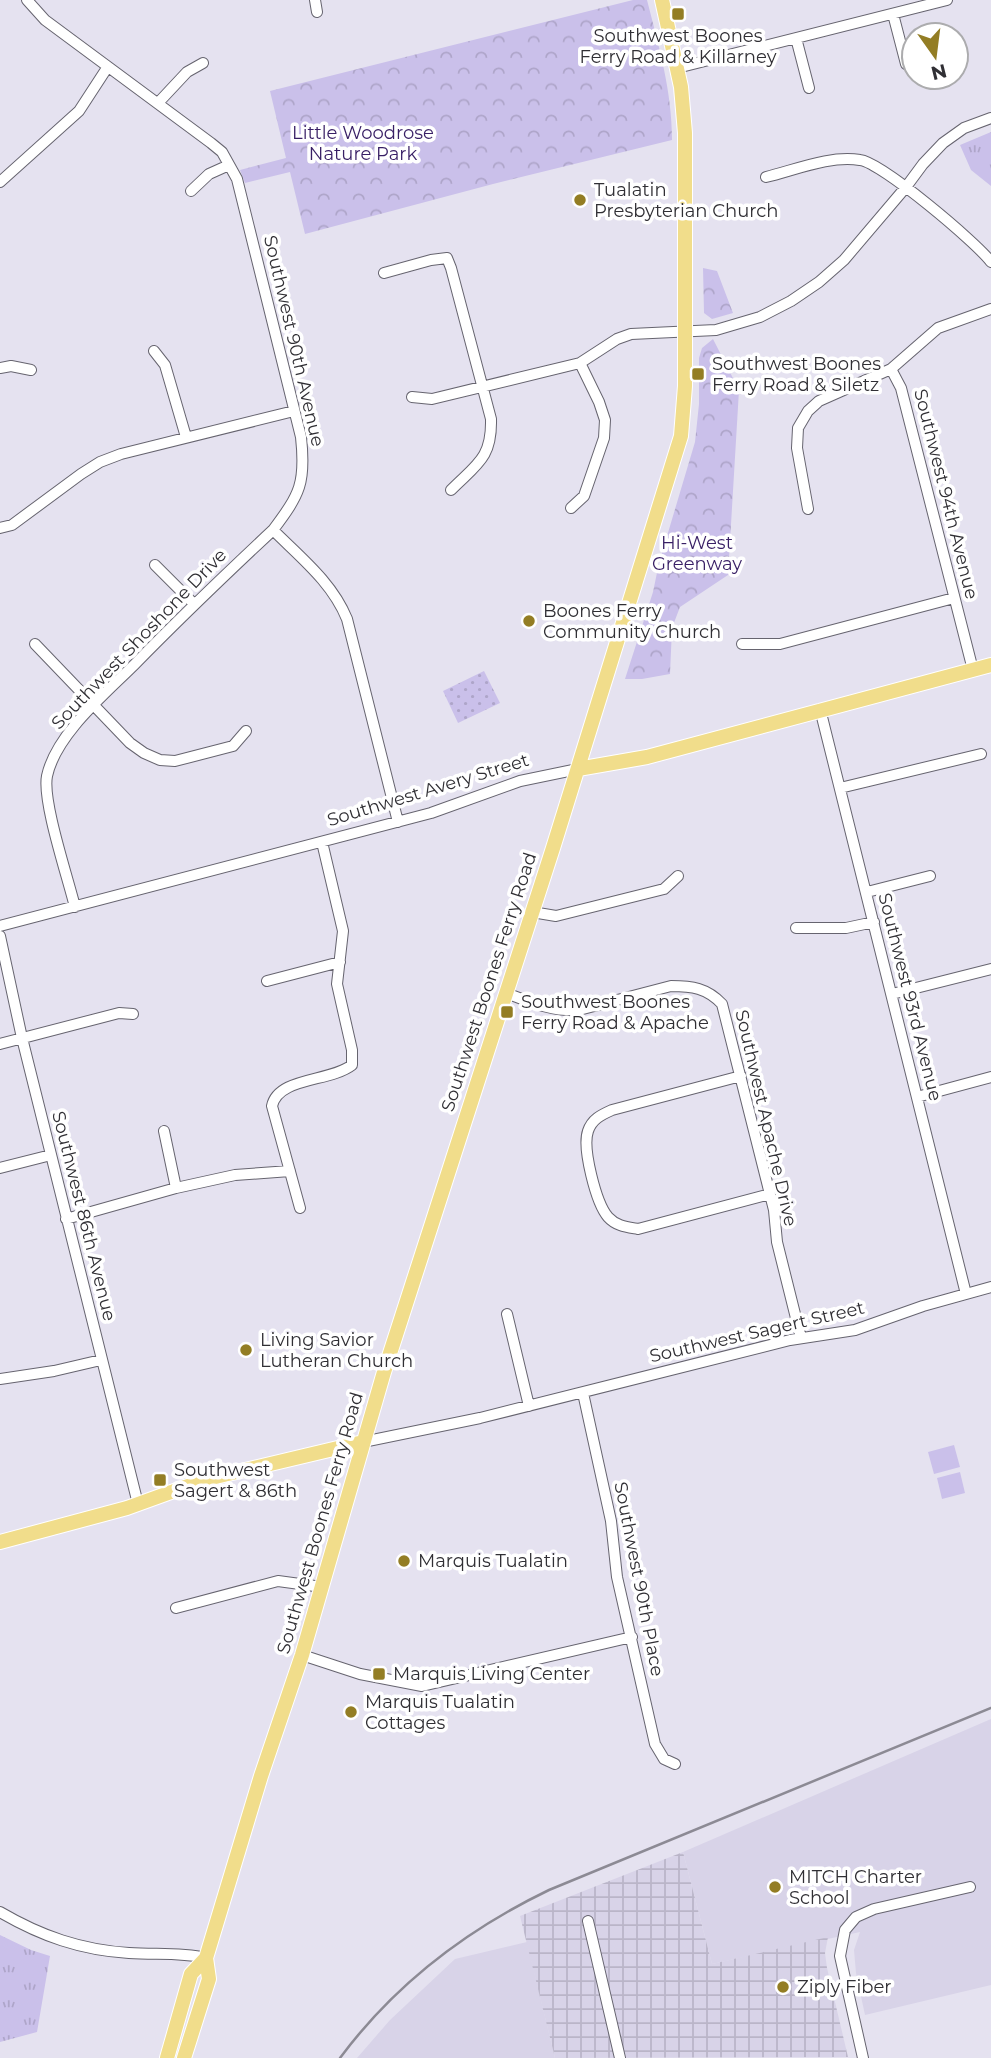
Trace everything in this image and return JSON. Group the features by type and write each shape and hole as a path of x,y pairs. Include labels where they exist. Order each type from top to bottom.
{"main road":[{"name":"Southwest Boones Ferry Road","path":"184,2058 209,1979 206,1958 261,1776 282,1721 363,1442 578,769 681,436 685,402 685,133 677,68 662,0"},
{"name":"Southwest Avery Street","path":"578,769 647,757 991,665"},
{"name":"Southwest Sagert Street","path":"0,1542 138,1504 194,1483 363,1442"},
{"name":"Southwest Boones Ferry Road","path":"167,2058 191,1974 206,1958"}],"street":[{"name":"Southwest 90th Avenue","path":"27,0 45,20 222,152 237,179 295,411 303,462 301,483 295,501 273,530"},
{"path":"677,68 947,0"},
{"path":"893,14 900,43"},
{"path":"796,38 808,88"},
{"path":"158,103 187,72 203,63"},
{"path":"0,182 79,111 107,68"},
{"path":"412,397 432,399 580,363 617,339 631,334 731,327 760,317 819,282 844,260 923,163 943,143 964,128 991,118"},
{"path":"766,177 843,158 864,160 906,187 991,262"},
{"path":"191,191 209,174 229,165"},
{"path":"384,273 447,258 451,268 491,419 491,438 487,453 451,490"},
{"path":"808,509 797,448 798,428 808,411 819,401 891,369 938,328 954,320 991,309"},
{"path":"154,351 165,365 186,438"},
{"path":"571,508 584,496 604,438 605,420 580,363"},
{"path":"0,368 11,366 31,370"},
{"name":"Southwest 94th Avenue","path":"891,369 901,388 973,670"},
{"path":"0,528 12,525 100,462 121,454 295,411"},
{"path":"273,530 329,586 339,601 346,619 398,822"},
{"name":"Southwest Shoshone Drive","path":"75,906 48,801 47,779 52,761 63,740 194,604 273,530"},
{"path":"155,565 194,604"},
{"path":"742,644 780,644 954,598"},
{"path":"35,644 130,743 160,760 175,761 233,746 246,731"},
{"name":"Southwest 93rd Avenue","path":"820,709 966,1294"},
{"path":"841,788 981,754"},
{"name":"Southwest Avery Street","path":"0,926 398,822 446,808 520,780 578,769"},
{"path":"300,1208 272,1106 274,1097 283,1088 341,1073 352,1065 352,1050 337,984 343,942 341,919 322,842"},
{"path":"532,912 556,916 664,889 678,876"},
{"path":"867,892 930,876"},
{"path":"796,928 846,928 874,922"},
{"name":"Southwest 86th Avenue","path":"0,936 22,1038 138,1504"},
{"path":"267,981 340,962"},
{"path":"892,994 991,969"},
{"name":"Southwest Apache Drive","path":"506,993 553,1010 565,1011 579,1010 671,986 702,989 722,1004 770,1194 777,1242 801,1338"},
{"path":"0,1044 119,1013 133,1014"},
{"path":"741,1076 597,1116 588,1130 586,1146 600,1204 608,1218 620,1226 638,1229 770,1194"},
{"path":"917,1097 991,1077"},
{"path":"164,1130 176,1188"},
{"path":"0,1168 51,1155"},
{"path":"66,1219 176,1188 235,1175 290,1171"},
{"name":"Southwest Sagert Street","path":"363,1442 583,1393 801,1338 855,1330 923,1306 991,1287"},
{"path":"507,1314 528,1406"},
{"path":"0,1379 54,1371 101,1360"},
{"name":"Southwest 90th Place","path":"583,1393 611,1521 617,1577 655,1744 664,1759 675,1764"},
{"path":"176,1608 278,1581 322,1587"},
{"path":"302,1655 360,1674 422,1686 632,1637"},
{"path":"863,2058 840,1956 845,1930 856,1917 874,1909 970,1887"},
{"path":"0,1912 46,1937 85,1948 131,1953 174,1952 206,1958"},
{"path":"588,1921 620,2058"}],"shaded area":[{"path":"991,1719 991,1985 865,2015 854,1950 860,1932 712,1964 683,1852"},
{"path":"683,1852 712,1964 828,1937 825,1953 827,1968 848,2057 555,2058 520,1916"},
{"path":"527,1942 555,2058 357,2058 390,2020 455,1959"}],"green space":[{"name":"Little Woodrose Nature Park","path":"633,0 647,0 667,87 672,140 305,234 290,172 245,183 240,170 286,158 270,91"},
{"path":"991,132 991,186 971,170 960,145"},
{"path":"703,268 717,271 733,313 712,319 704,313"},
{"name":"Hi-West Greenway","path":"713,339 739,390 728,575 680,607 672,628 670,674 625,679 653,592 695,442 699,404 699,358 702,348"},
{"path":"484,671 500,703 458,723 443,691"},
{"path":"954,1445 960,1467 934,1474 928,1452"},
{"path":"960,1472 965,1493 942,1499 937,1478"},
{"path":"0,1935 50,1956 37,2032 0,2042"}],"railway":[{"path":"340,2058 361,2031 408,1983 461,1941 518,1906 549,1890 991,1708"}],"place":[{"name":"Southwest Boones Ferry Road & Killarney","path":"678,14"},
{"name":"Tualatin Presbyterian Church","path":"580,200"},
{"name":"Southwest Boones Ferry Road & Siletz","path":"698,374"},
{"name":"Boones Ferry Community Church","path":"529,621"},
{"name":"Southwest Boones Ferry Road & Apache","path":"507,1012"},
{"name":"Living Savior Lutheran Church","path":"246,1350"},
{"name":"Southwest Sagert & 86th","path":"160,1480"},
{"name":"Marquis Tualatin","path":"404,1561"},
{"name":"Marquis Living Center","path":"379,1674"},
{"name":"Marquis Tualatin Cottages","path":"351,1712"},
{"name":"MITCH Charter School","path":"775,1887"},
{"name":"Ziply Fiber","path":"783,1987"}]}
